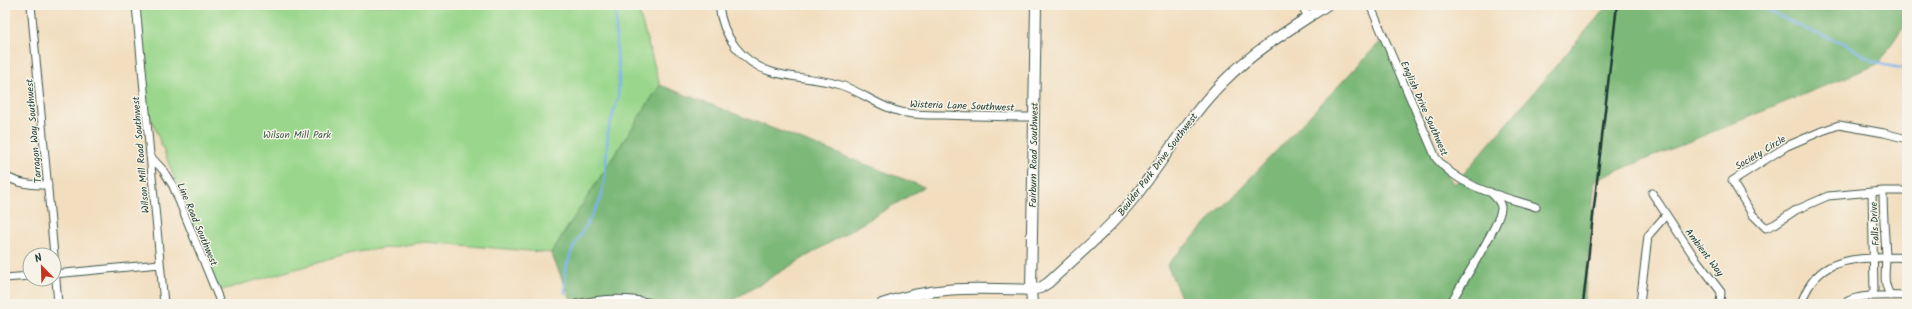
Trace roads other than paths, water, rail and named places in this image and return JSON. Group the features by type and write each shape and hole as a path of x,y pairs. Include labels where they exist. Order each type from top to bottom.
{"street":[{"name":"Tarragon Way Southwest","path":"31,5 53,247"},
{"name":"Wilson Mill Road Southwest","path":"136,5 164,304"},
{"name":"Wisteria Lane Southwest","path":"719,5 721,18 730,40 744,57 773,73 818,79 840,84 882,106 900,112 978,117 1034,117"},
{"name":"Fairburn Road Southwest","path":"1032,304 1036,5"},
{"path":"1302,5 1308,18"},
{"name":"Boulder Park Drive Southwest","path":"882,304 932,290 957,288 1031,290 1040,288 1048,283 1115,220 1135,197 1195,114 1225,80 1259,50 1327,5"},
{"name":"English Drive Southwest","path":"1370,5 1436,158 1442,167 1452,174 1488,191 1536,207"},
{"name":"Society Circle","path":"1907,139 1884,133 1839,125 1787,146 1732,181 1752,214 1766,228 1775,224 1796,210 1828,196 1883,191 1907,191"},
{"name":"Line Road Southwest","path":"150,156 163,170 173,186 221,304"},
{"path":"5,176 13,181 28,185 48,185"},
{"path":"1450,304 1483,248 1500,214 1501,207 1499,201 1488,191"},
{"name":"Falls Drive","path":"1883,191 1886,257 1885,279 1887,290 1891,296"},
{"name":"Falls Drive","path":"1870,297 1874,290 1872,192"},
{"name":"Ambient Way","path":"1652,193 1693,255 1722,292 1720,304"},
{"path":"1640,304 1648,236 1666,215"},
{"path":"1886,257 1907,258"},
{"name":"Falls Drive","path":"1873,258 1886,257"},
{"path":"1801,304 1810,285 1830,266 1846,260 1873,258"},
{"path":"62,273 160,264"},
{"path":"5,278 22,277"},
{"name":"Tarragon Way Southwest","path":"56,287 58,304"},
{"path":"1844,304 1847,300 1857,296 1907,296"},
{"path":"576,304 614,299 633,300 656,304"}],"waterway":[{"path":"565,293 565,270 573,248 601,199 605,176 608,131 618,98 619,75 616,41 616,5"},
{"path":"1756,5 1812,32 1844,43 1873,61 1884,65 1907,69"}],"railway":[{"path":"1583,304 1617,5"}],"park label":[{"name":"Wilson Mill Park","path":"297,134"}]}
